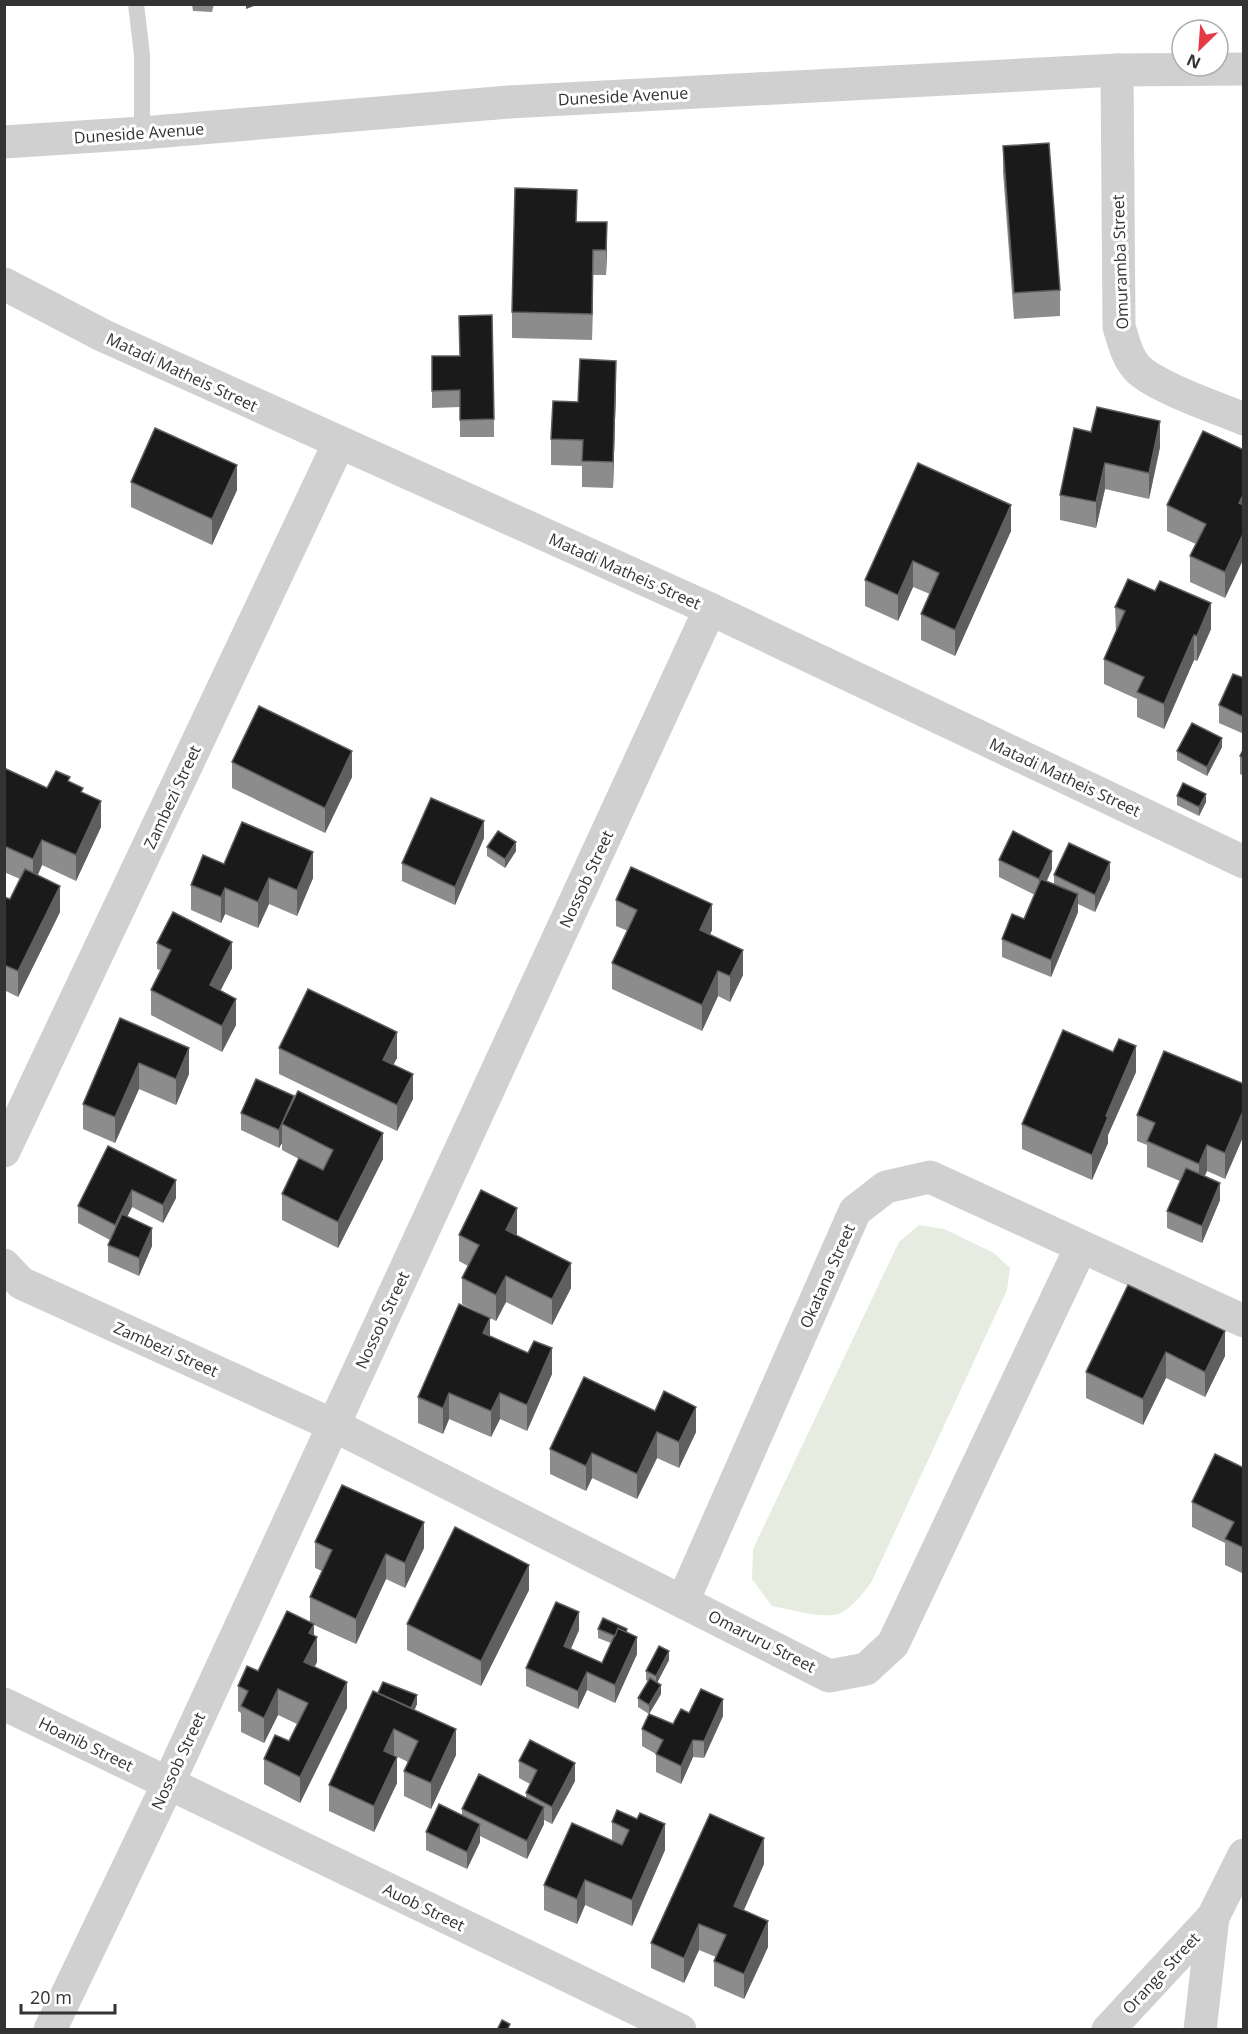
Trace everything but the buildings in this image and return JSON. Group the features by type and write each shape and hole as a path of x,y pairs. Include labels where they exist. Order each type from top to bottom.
{"street":[{"name":"Duneside Avenue","path":"4,142 142,133 508,102 1117,70 1244,69"},
{"name":"Omuramba Street","path":"1117,70 1119,327 1126,352 1139,370 1162,384 1244,419"},
{"name":"Matadi Matheis Street","path":"4,284 104,336 710,609 1244,862"},
{"name":"Zambezi Street","path":"4,1151 339,443"},
{"name":"Nossob Street","path":"50,2030 168,1784 710,609"},
{"name":"Okatana Street","path":"683,1601 855,1211 886,1187 930,1177 1244,1321"},
{"name":"Omaruru Street","path":"333,1425 829,1676 866,1669 893,1644 1081,1247"},
{"name":"Zambezi Street","path":"4,1265 21,1283 333,1425"},
{"name":"Hoanib Street","path":"4,1704 168,1784"},
{"name":"Auob Street","path":"168,1784 680,2030"},
{"name":"Orange Street","path":"1108,2030 1213,1917 1244,1855"},
{"name":"Orange Street","path":"1200,2030 1213,1917"}],"lane":[{"path":"136,4 142,55 142,133"}],"shaded area":[{"path":"919,1225 944,1229 994,1253 1010,1268 1007,1290 872,1581 853,1604 838,1614 815,1614 772,1606 752,1579 753,1549 899,1242"}]}
